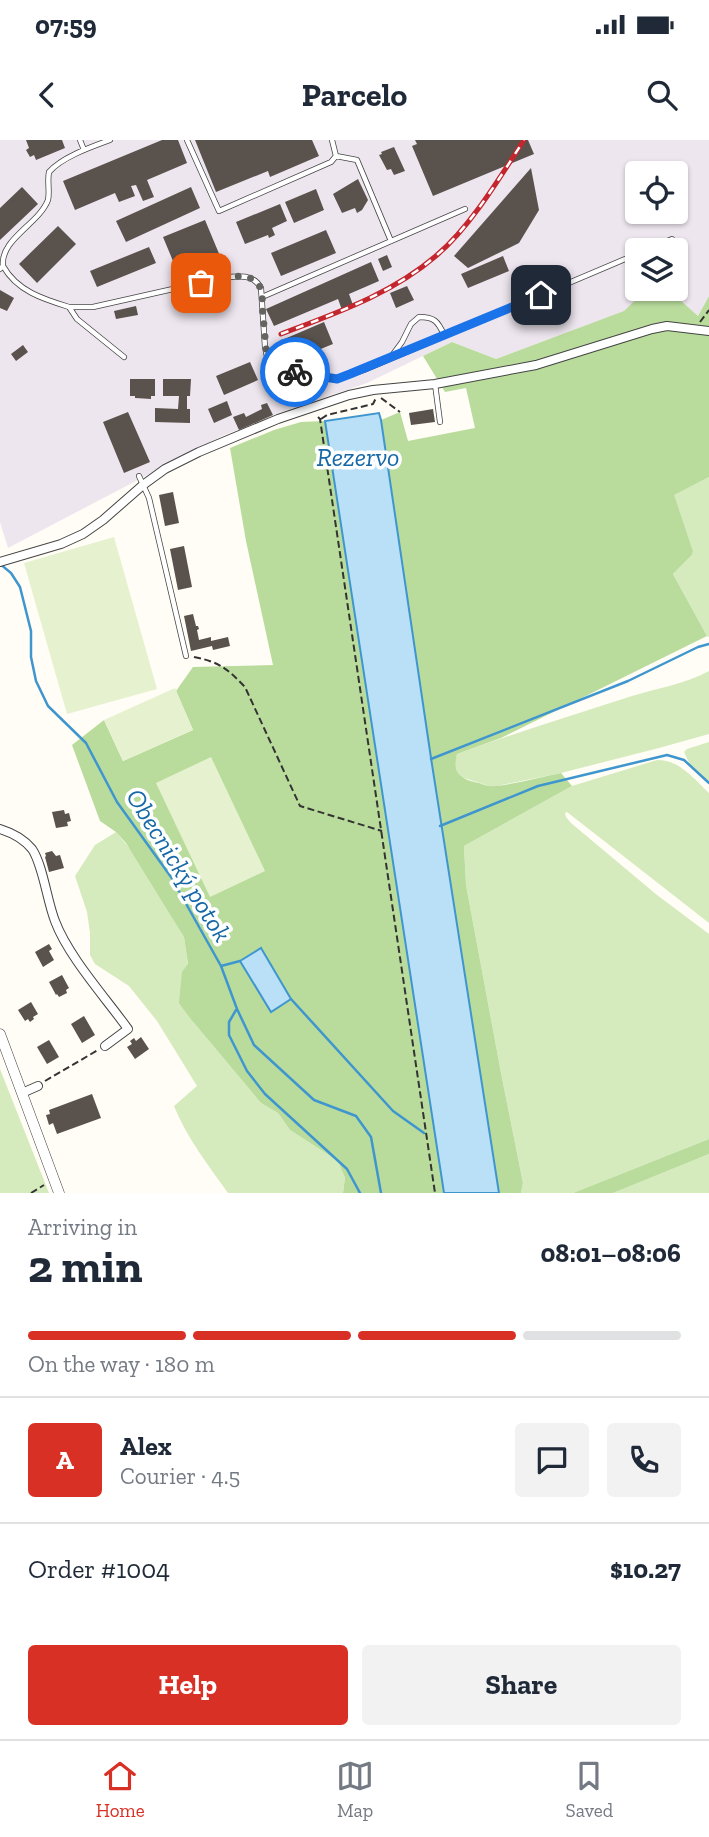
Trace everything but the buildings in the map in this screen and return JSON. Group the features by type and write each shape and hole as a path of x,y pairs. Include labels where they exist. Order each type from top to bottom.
{"street":[{"path":"4,561 61,544 83,534 103,520 141,480 199,452 278,419 349,395 435,384 536,365 667,326 709,331"},
{"path":"0,829 19,836 33,850 55,923 69,948 128,1028 105,1046"},
{"path":"0,1034 59,1193"},
{"path":"22,1093 38,1086"}],"lane":[{"path":"80,140 84,150"},
{"path":"110,140 53,167 49,172 48,198 34,219 6,247 2,268 17,284 42,298 69,307 93,307 222,278 251,278 257,281 261,288 267,357 272,366 283,370 337,379 625,259"},
{"path":"187,140 219,211 331,162 336,156"},
{"path":"332,140 336,156"},
{"path":"336,156 357,160 391,241"},
{"path":"262,297 466,209"},
{"path":"69,307 77,319 124,357"},
{"path":"390,358 411,324 419,317 429,317 439,324 444,335"},
{"path":"435,384 440,422"},
{"path":"141,480 149,498 186,656"}],"path":[{"path":"695,328 709,310"},
{"path":"320,419 373,404 377,395 400,412"},
{"path":"310,408 320,419 435,1193"},
{"path":"186,656 212,660 231,672 245,687 300,806 382,831"},
{"path":"38,1086 105,1046"},
{"path":"31,1193 53,1178"}],"shaded area":[{"path":"0,140 709,140 709,296 698,316 681,301 688,301 688,238 625,238 625,301 635,301 625,311 496,359 452,342 367,383 273,415 220,437 8,548 0,522"}],"green space":[{"path":"709,296 709,477 674,495 693,551 673,574 707,636 501,738 457,754 457,771 467,780 493,786 561,773 572,786 464,846 466,885 523,1183 521,1193 499,1193 381,420 400,412 408,441 475,428 466,388 445,392 423,356 452,342 496,359 624,311 634,301 681,301 698,316"},
{"path":"325,421 444,1193 343,1193 345,1178 338,1161 290,1130 278,1113 261,1103 189,1017 179,1003 182,972 188,964 184,937 126,843 100,821 72,745 104,720 123,761 193,730 176,691 193,667 273,665 246,541 230,448 301,422"},
{"path":"709,477 709,637 673,574 693,551 673,495"},
{"path":"114,537 157,689 67,714 24,563"},
{"path":"709,671 709,734 561,773 492,787 461,777 457,772 457,754 632,696 681,683"},
{"path":"175,688 193,730 123,761 104,720"},
{"path":"709,742 709,783 691,767 684,752"},
{"path":"211,757 265,871 210,897 156,783"},
{"path":"657,760 679,766 709,793 709,923 565,813 571,823 657,895 709,934 709,1139 573,1193 521,1193 523,1183 466,885 464,846 572,786"},
{"path":"116,832 136,856 184,937 188,965 180,1003 261,1103 278,1113 290,1130 338,1161 345,1178 343,1193 228,1193 192,1140 174,1106 197,1086 157,1021 129,986 95,964 90,955 87,912 75,876 95,845"},
{"path":"0,1069 49,1193 0,1193"},
{"path":"709,1139 709,1154 613,1193 573,1193"},
{"path":"709,1154 709,1193 613,1193 620,1190"}],"water":[{"name":"Rezervo","path":"379,413 499,1193 444,1193 325,421"},
{"path":"261,948 291,999 271,1012 240,961"}],"waterway":[{"name":"Obecnický potok","path":"0,564 11,573 20,587 31,631 31,657 36,681 48,706 86,743 117,802 171,877 221,966 254,1045 314,1100 356,1116 371,1137 381,1193"},
{"path":"431,759 628,681 709,644"},
{"path":"440,826 538,786 667,755 684,760 709,783"},
{"path":"221,966 240,961"},
{"path":"291,999 393,1111 424,1133"},
{"path":"236,1010 229,1022 229,1035 247,1071 265,1094 347,1169 360,1193"}],"railway":[{"path":"281,334 382,292 420,269 462,230 524,140"}],"way so far":[{"path":"201,283 239,276 257,281 261,288 267,357 272,366 295,372"}],"route":[{"path":"295,372 337,379 541,295"}]}
